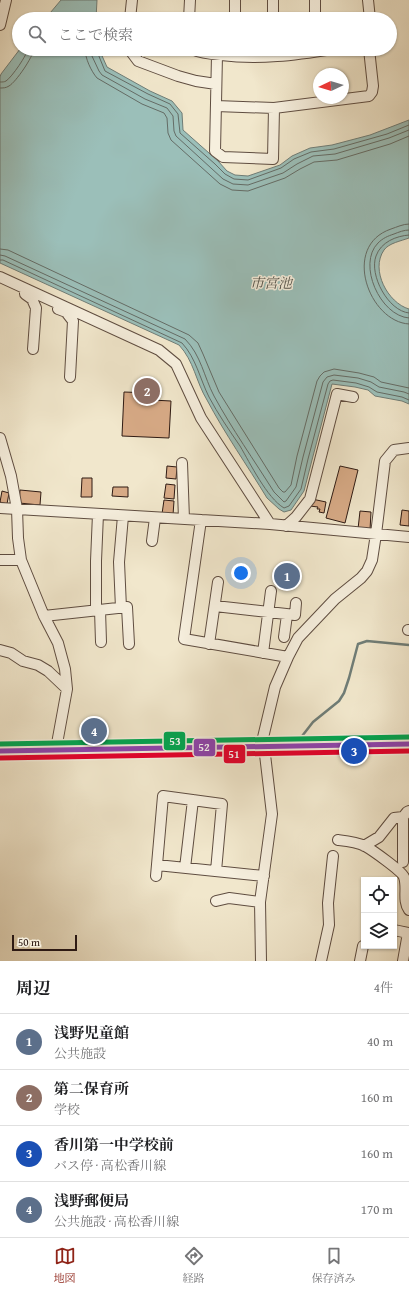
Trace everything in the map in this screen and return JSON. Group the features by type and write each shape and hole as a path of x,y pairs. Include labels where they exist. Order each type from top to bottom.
{"main road":[{"path":"0,751 409,744"}],"street":[{"path":"0,25 6,0"},
{"path":"131,12 132,0"},
{"path":"189,12 190,0"},
{"path":"235,0 235,12"},
{"path":"273,0 273,12"},
{"path":"315,0 315,12"},
{"path":"368,0 369,12"},
{"path":"134,56 138,61 178,76 216,84"},
{"path":"217,56 215,151 223,157 273,159 274,108"},
{"path":"248,56 257,58 287,56"},
{"path":"216,106 274,108 369,96 372,92 373,86 370,56"},
{"path":"0,277 159,350 176,364 201,418 270,524"},
{"path":"25,289 25,294 32,298 36,308 33,349"},
{"path":"57,303 57,309 66,312 73,321 70,377"},
{"path":"286,526 310,499 337,394 353,397"},
{"path":"0,438 11,476 17,509 18,538 21,560 44,616 58,643 65,669 67,689 56,749"},
{"path":"261,961 260,902 272,814 263,746 275,687 298,638 335,599 361,578 367,571 372,560 386,461 394,450 409,448"},
{"path":"182,463 184,519"},
{"path":"0,508 270,524 409,537"},
{"path":"98,514 96,561 101,642"},
{"path":"121,608 119,562 123,516"},
{"path":"152,541 155,518"},
{"path":"201,520 184,639 288,657"},
{"path":"0,560 21,560"},
{"path":"209,644 218,582"},
{"path":"263,653 271,591"},
{"path":"215,606 295,616 296,603"},
{"path":"44,616 127,607 129,644"},
{"path":"284,637 287,615"},
{"path":"0,650 11,653 23,661 38,665 48,671 67,689"},
{"path":"156,876 163,796 222,804 216,871"},
{"path":"185,868 193,800"},
{"path":"364,846 379,836 394,818 406,814 403,862"},
{"path":"338,840 348,840 364,846 399,870 404,876 405,902 409,910"},
{"path":"321,961 329,925 328,903 333,856"},
{"path":"157,865 264,876"},
{"path":"216,901 229,898 260,902"},
{"path":"397,930 408,932 403,961"},
{"path":"360,961 362,949"}],"water":[{"path":"61,0 97,0 96,12 51,12"},
{"name":"市宮池","path":"15,56 102,56 107,67 150,91 172,101 182,113 183,130 227,171 235,175 248,176 280,165 292,156 310,148 332,145 370,135 409,120 409,238 392,244 386,248 380,258 379,267 383,285 388,293 401,306 409,309 409,404 402,401 375,396 368,390 332,384 304,491 291,510 284,512 279,509 267,498 214,413 203,393 192,365 179,345 0,263 1,74"}],"building":[{"path":"124,392 152,393 152,400 171,401 169,438 122,436"},
{"path":"167,466 177,467 176,479 166,478"},
{"path":"340,466 358,470 345,523 326,518"},
{"path":"82,478 92,478 92,497 81,497"},
{"path":"166,484 175,485 174,499 164,498"},
{"path":"113,487 128,487 128,497 112,496"},
{"path":"20,490 41,492 40,505 19,503"},
{"path":"2,491 9,493 7,504 0,502"},
{"path":"312,499 326,502 324,513 319,512 320,509 317,509 318,507 310,506"},
{"path":"164,500 174,501 173,515 162,514"},
{"path":"402,510 409,511 409,526 400,525"},
{"path":"360,511 371,512 370,530 358,529"}],"waterway":[{"path":"299,740 313,722 339,701 344,693 358,644 367,641 409,645"}],"transit line":[{"name":"53","path":"0,744 409,737"},
{"name":"52","path":"0,751 409,744"},
{"name":"51","path":"0,758 409,751"}],"place":[{"name":"第二保育所","path":"147,391"},
{"name":"浅野児童館","path":"287,576"},
{"name":"浅野郵便局","path":"94,731"},
{"name":"香川第一中学校前","path":"354,751"}]}
